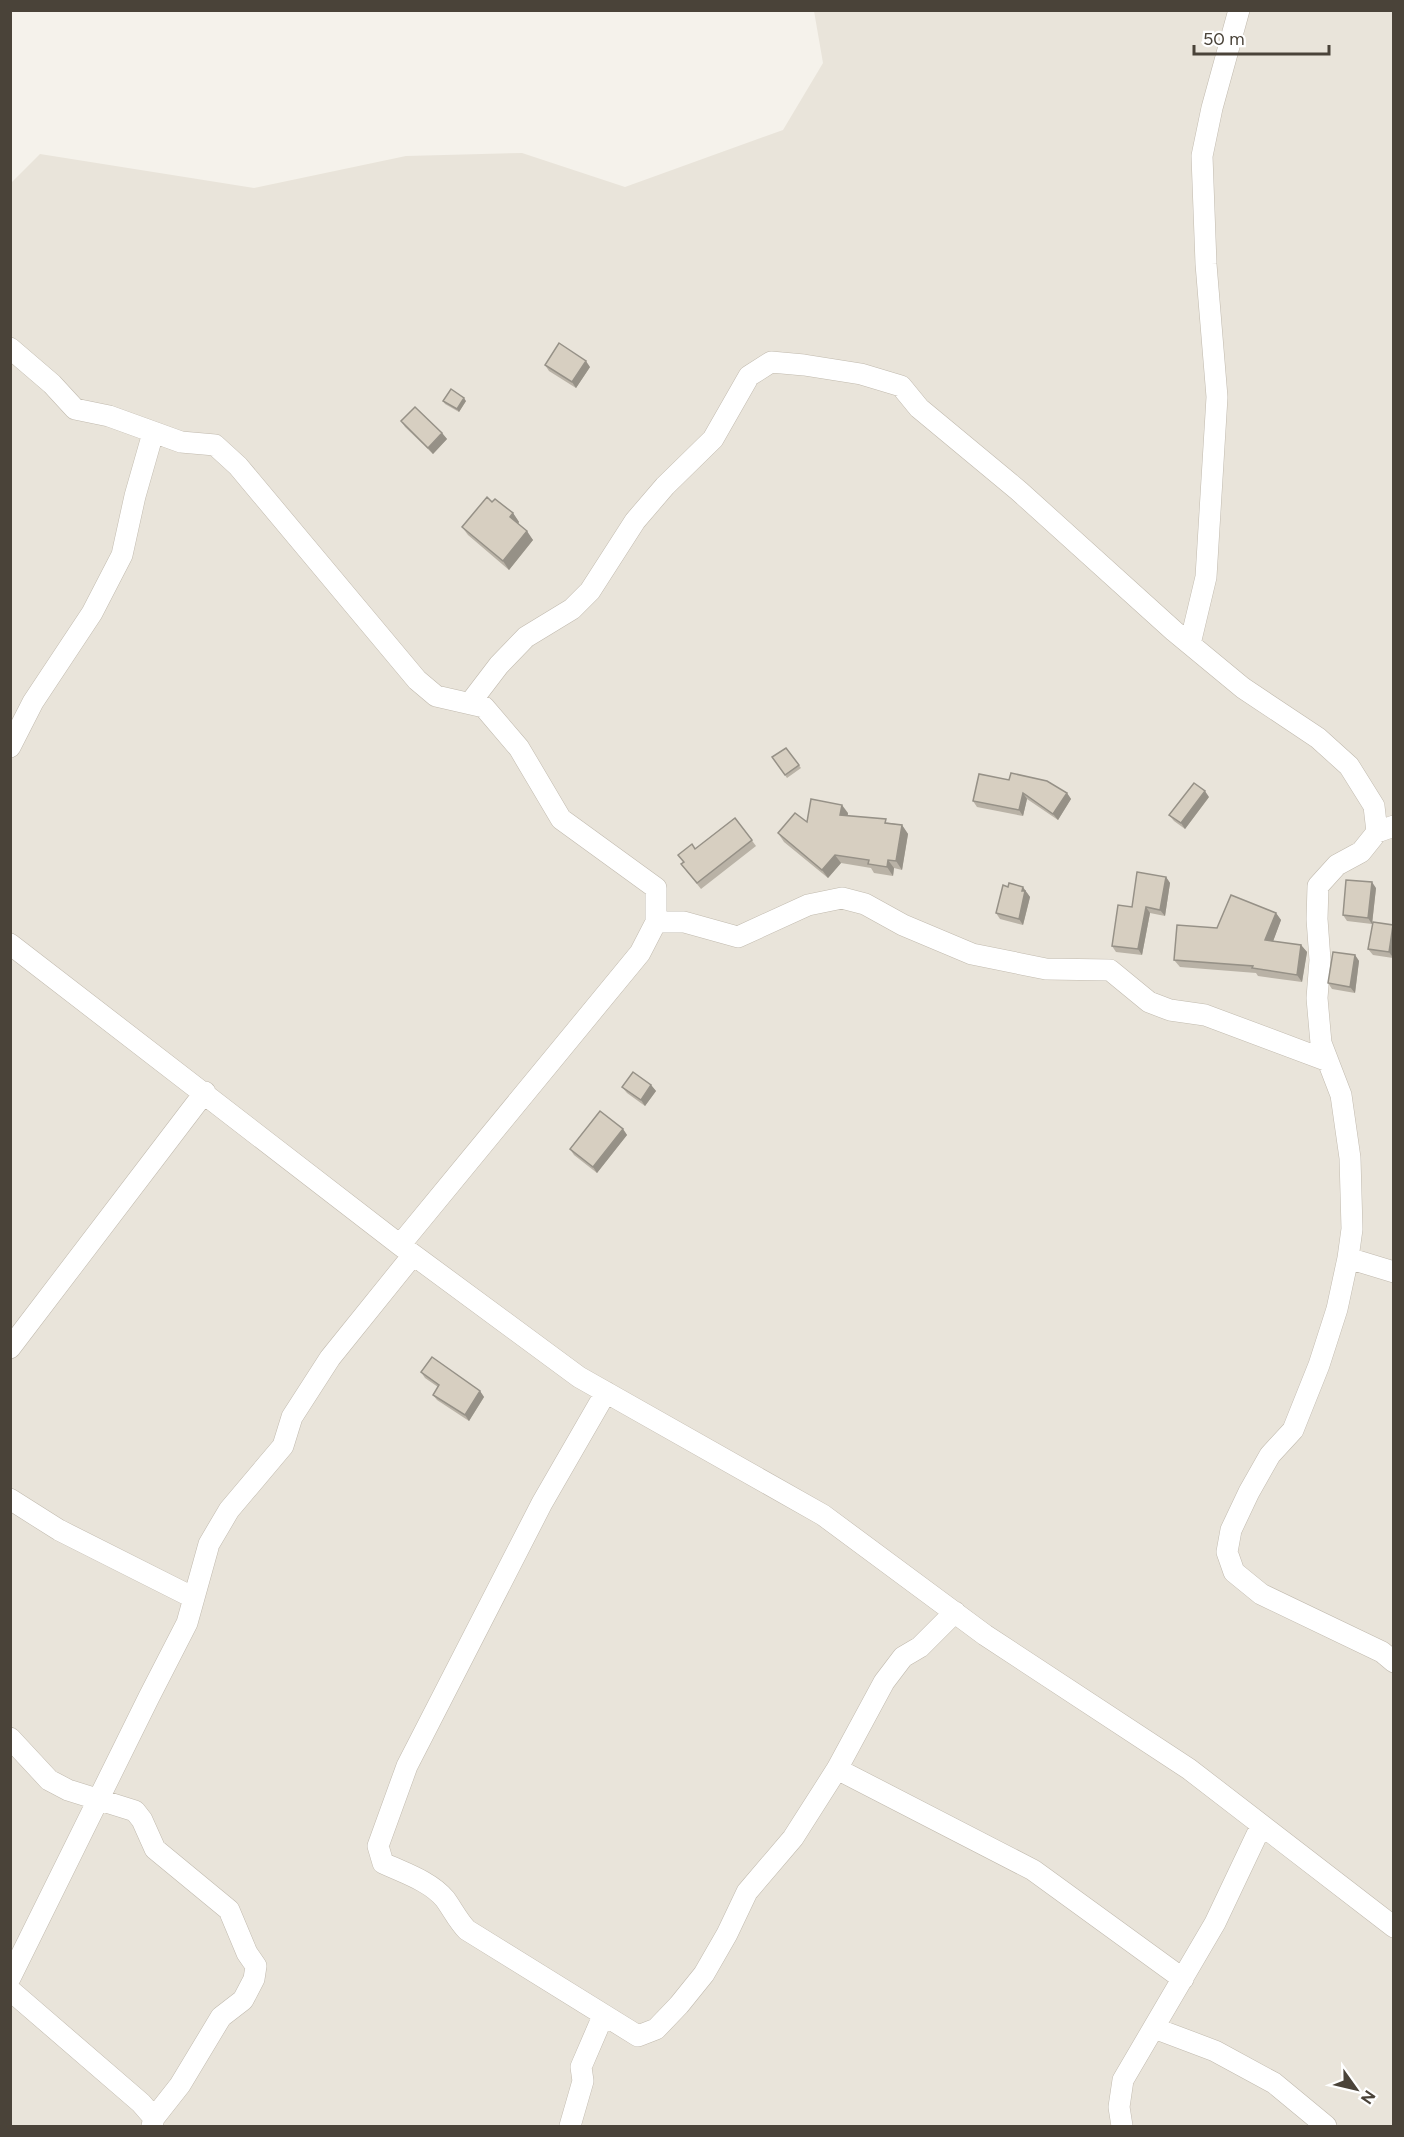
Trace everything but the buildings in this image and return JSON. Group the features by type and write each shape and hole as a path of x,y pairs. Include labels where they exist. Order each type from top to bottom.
{"street":[{"path":"1190,644 1206,577 1217,397 1206,264 1202,156 1212,108 1239,10"},
{"path":"10,348 52,384 75,409 109,416 181,442 215,445 238,466 417,680 436,696 484,707 519,748 561,819 656,888 656,922 640,954 406,1250 330,1358 292,1417 283,1446 229,1510 209,1544 187,1623 171,1658 10,1978"},
{"path":"470,703 499,665 526,638 572,609 590,591 635,522 665,486 713,439 749,376 771,362 861,374 901,386 919,408 1018,490 1190,644 1243,688 1318,738 1349,766 1374,806 1385,829 1361,852 1337,865 1318,886 1317,919 1320,960 1317,998 1321,1043 1341,1095 1350,1158 1352,1229 1348,1258 1334,1321 1293,1430 1270,1455 1249,1492 1231,1530 1227,1552 1234,1572 1260,1594 1382,1652 1394,1662"},
{"path":"10,747 33,702 92,613 122,555 135,496 153,433"},
{"path":"656,922 684,922 738,937 808,905 843,898 865,904 903,925 972,954 1047,969 1110,970 1149,1002 1170,1010 1205,1015 1328,1061"},
{"path":"13,950 206,1092 406,1250 579,1377 824,1515 955,1612 1189,1769 1394,1927"},
{"path":"10,1348 206,1092"},
{"path":"1348,1258 1394,1272"},
{"path":"606,1392 542,1503 455,1670 407,1766 378,1846 383,1863 430,1885 445,1900 454,1916 467,1930 603,2016 638,2036 656,2029 679,2006 710,1964 747,1892 793,1838 837,1769 884,1682 903,1657 920,1647 955,1612"},
{"path":"10,1499 59,1530 194,1598"},
{"path":"10,1738 50,1780 68,1790 99,1801 135,1810 155,1849 229,1910 247,1953 256,1966 254,1979 243,2000 221,2017 180,2085 153,2122 141,2103 10,1990"},
{"path":"837,1769 1033,1870 1183,1979"},
{"path":"1122,2127 1119,2107 1123,2080 1215,1923 1261,1826"},
{"path":"570,2127 583,2081 581,2067 603,2016"},
{"path":"1154,2028 1215,2051 1274,2083 1326,2127"}],"shaded area":[{"path":"814,11 1393,11 1393,2126 11,2126 11,183 40,154 254,188 406,156 522,153 625,187 783,130 823,63"}]}
